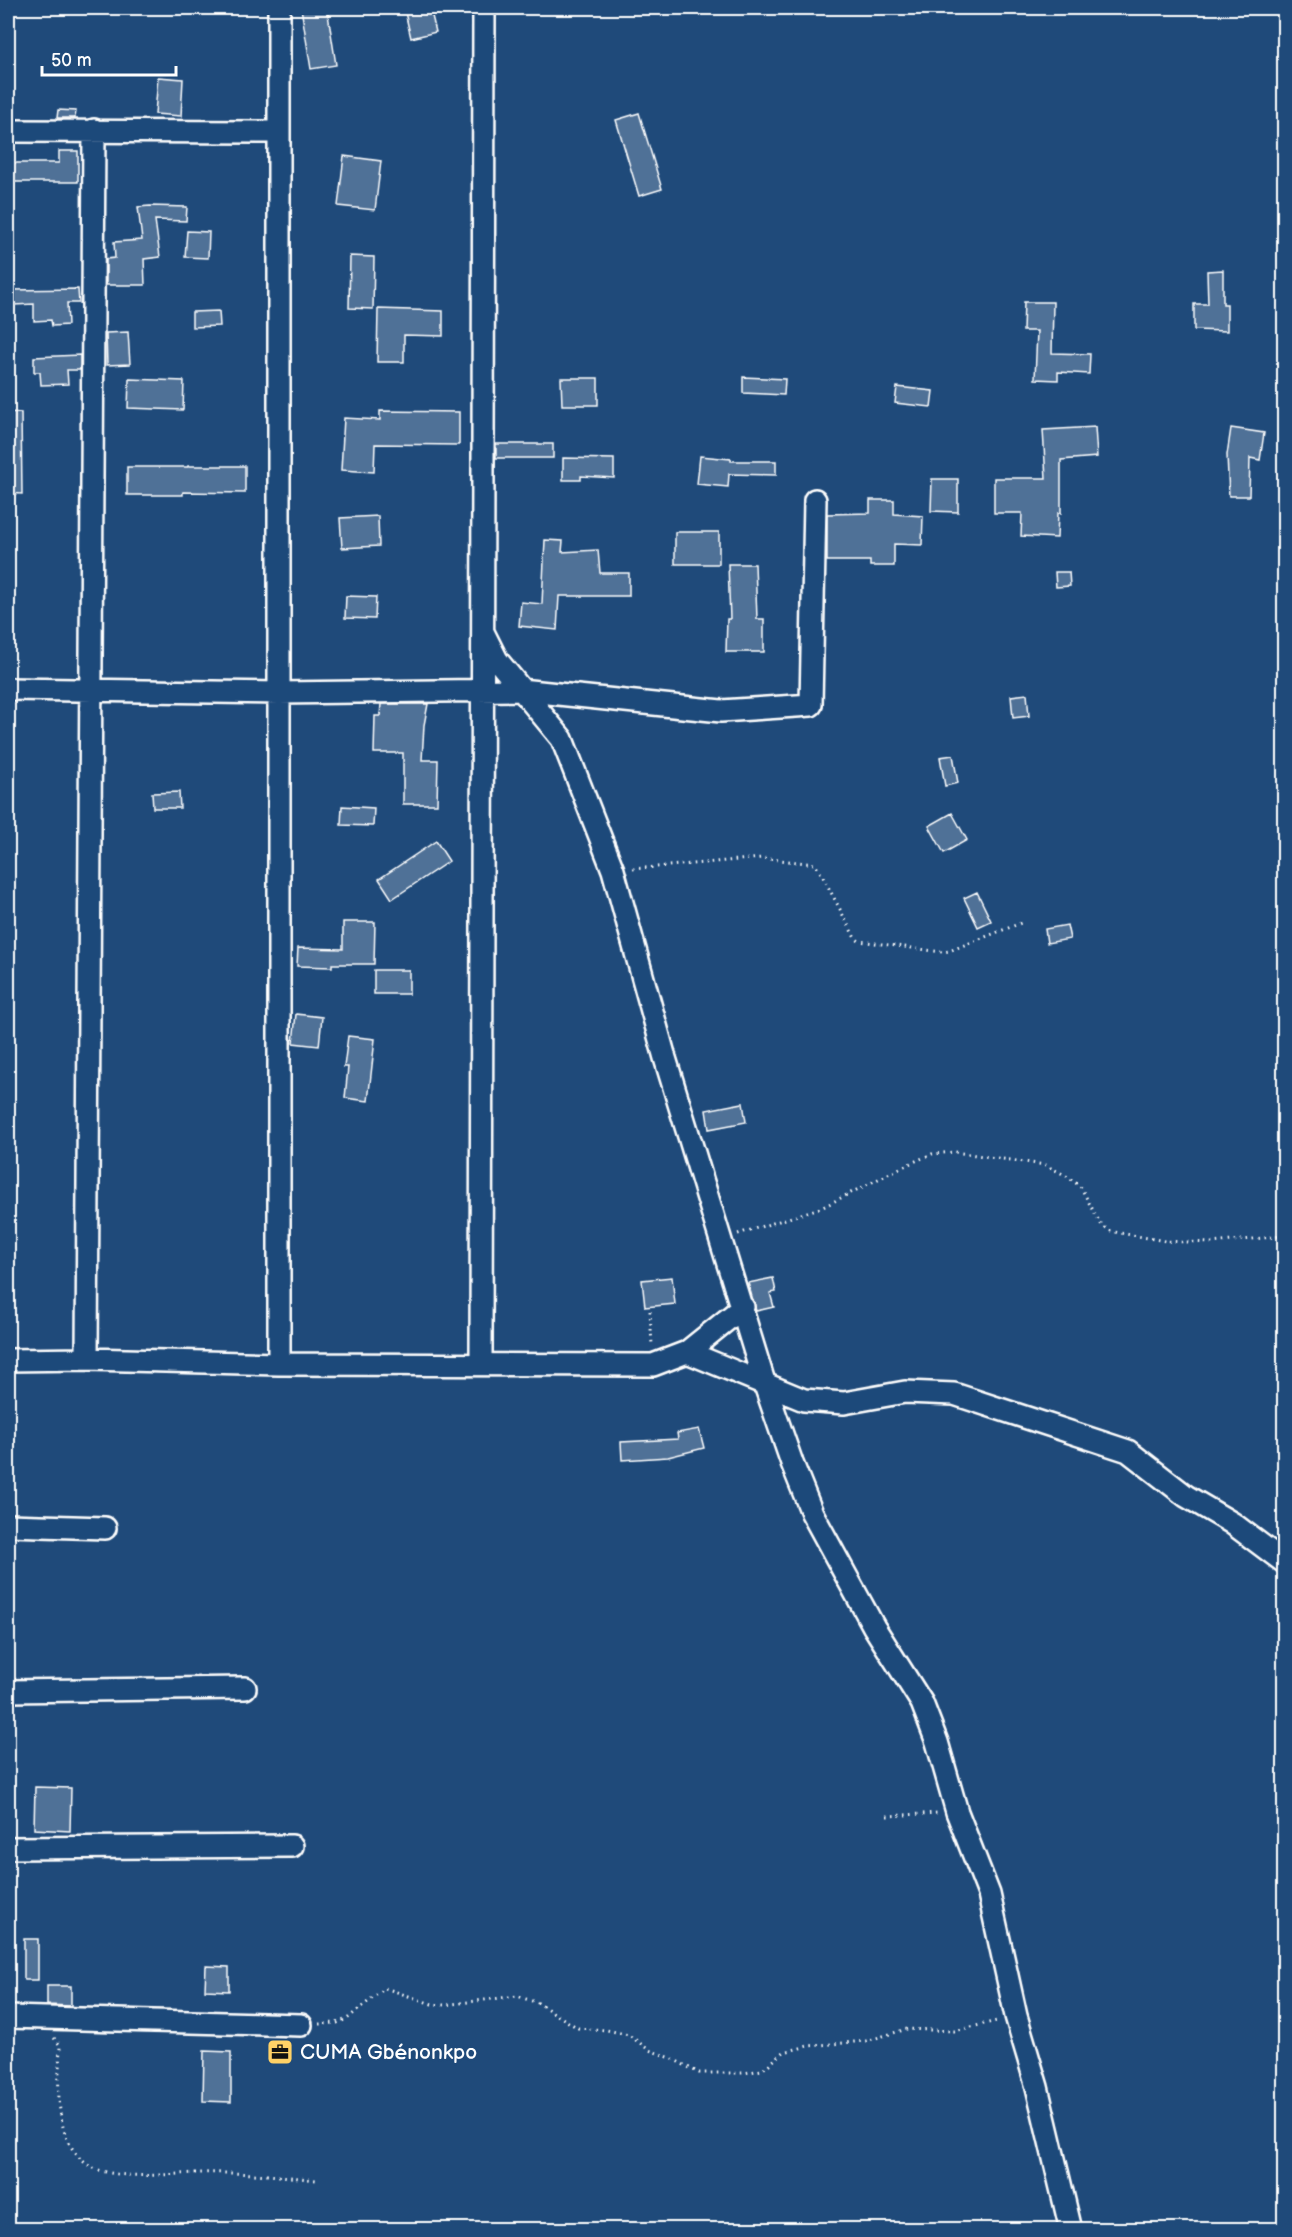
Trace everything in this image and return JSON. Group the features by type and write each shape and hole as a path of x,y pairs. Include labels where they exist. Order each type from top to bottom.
{"street":[{"path":"279,8 279,1364"},
{"path":"482,1364 484,8"},
{"path":"87,1359 94,130"},
{"path":"8,131 279,132"},
{"path":"8,689 279,693 520,690 721,711 811,705 815,500"},
{"path":"483,632 497,660 562,739 614,870 665,1058 765,1385 792,1463 812,1513 874,1627 922,1703 937,1742 957,1812 989,1893 1016,2016 1037,2087 1071,2229"},
{"path":"8,1360 87,1359 279,1364 653,1365 687,1352 743,1307"},
{"path":"687,1352 804,1400 844,1403 905,1392 954,1394 1128,1452 1186,1496 1251,1537 1284,1562"},
{"path":"8,1525 105,1528"},
{"path":"8,1691 245,1688"},
{"path":"8,1848 292,1846"},
{"path":"8,2017 301,2025"}],"path":[{"path":"614,870 762,858 814,864 855,938 859,941 949,951 1021,923"},
{"path":"722,1240 823,1207 932,1154 954,1152 1045,1165 1065,1174 1080,1186 1100,1223 1108,1230 1115,1232 1165,1241 1211,1243 1284,1236"},
{"path":"650,1311 653,1365"},
{"path":"887,1816 957,1812"},
{"path":"301,2025 337,2024 347,2019 385,1988 432,2004 444,2005 517,1996 538,2003 578,2028 607,2030 629,2035 649,2050 671,2058 699,2073 721,2073 762,2070 784,2052 808,2046 866,2042 907,2029 954,2031 1016,2016"},
{"path":"38,2018 60,2045 62,2123 71,2144 84,2162 97,2169 129,2175 288,2176 316,2180"}],"building":[{"path":"301,8 327,8 336,65 311,69"},
{"path":"404,8 430,8 436,32 411,38"},
{"path":"158,77 183,79 181,116 155,114"},
{"path":"58,110 76,111 75,118 57,118"},
{"path":"639,113 662,189 639,196 616,120"},
{"path":"59,151 78,151 78,182 8,182 8,163 59,163"},
{"path":"344,156 381,161 375,210 338,206"},
{"path":"138,207 187,207 186,221 155,220 160,257 144,259 145,285 106,285 106,259 115,258 114,242 142,240"},
{"path":"187,231 209,232 208,258 185,257"},
{"path":"350,256 374,257 373,309 349,308"},
{"path":"1223,270 1223,304 1227,304 1227,331 1194,330 1194,304 1208,304 1207,271"},
{"path":"78,289 79,303 67,303 68,325 52,326 51,320 34,321 34,304 14,305 13,290"},
{"path":"1024,302 1053,302 1052,353 1090,354 1089,374 1058,372 1058,380 1035,379 1037,331 1023,331"},
{"path":"378,309 443,311 443,336 404,335 404,362 377,362"},
{"path":"219,311 220,326 192,327 192,312"},
{"path":"128,332 130,364 107,365 106,333"},
{"path":"80,355 80,370 67,370 68,384 41,385 40,372 34,372 34,357"},
{"path":"743,377 785,379 784,395 743,393"},
{"path":"561,378 598,378 598,405 562,405"},
{"path":"129,379 184,381 183,410 128,408"},
{"path":"897,387 933,391 931,407 895,403"},
{"path":"380,411 459,412 459,445 375,444 374,472 341,470 344,418 380,420"},
{"path":"8,412 21,413 22,494 8,493"},
{"path":"1095,427 1097,457 1061,460 1061,513 1058,513 1057,538 1021,536 1022,513 994,513 994,478 1046,478 1043,430"},
{"path":"1231,428 1264,433 1260,460 1250,458 1249,496 1229,496 1227,455"},
{"path":"496,444 553,444 553,458 496,458"},
{"path":"700,456 731,459 731,461 776,461 776,475 729,474 728,487 697,484"},
{"path":"563,458 614,459 614,478 581,476 581,480 563,480"},
{"path":"245,466 245,493 183,492 183,495 127,495 127,467"},
{"path":"932,479 958,479 958,512 931,511"},
{"path":"870,500 894,500 894,514 923,516 922,545 894,544 894,566 870,566 870,561 827,561 827,514 870,513"},
{"path":"378,516 379,546 342,548 340,518"},
{"path":"675,532 719,532 719,564 675,564"},
{"path":"545,540 563,541 562,552 598,550 600,573 629,573 629,596 559,596 557,630 519,626 521,602 542,604"},
{"path":"728,564 755,564 757,619 764,619 764,652 726,652 727,619 730,619"},
{"path":"1055,572 1069,572 1070,586 1056,587"},
{"path":"346,596 376,597 375,619 345,618"},
{"path":"1027,694 1029,716 1013,718 1011,696"},
{"path":"381,704 428,704 422,760 438,760 437,804 403,804 403,753 374,753 375,716 380,716"},
{"path":"953,755 958,783 945,786 940,757"},
{"path":"179,792 180,808 153,808 152,793"},
{"path":"342,806 374,808 373,826 341,825"},
{"path":"952,813 967,840 944,853 929,826"},
{"path":"436,841 449,861 392,899 379,879"},
{"path":"977,892 991,921 978,927 964,898"},
{"path":"343,922 375,922 374,964 332,964 332,967 297,966 298,948 343,949"},
{"path":"1067,925 1070,939 1047,943 1045,929"},
{"path":"374,970 409,970 409,994 374,994"},
{"path":"296,1014 322,1017 319,1046 293,1043"},
{"path":"348,1036 375,1039 368,1101 345,1098 348,1067 344,1067"},
{"path":"743,1103 746,1122 709,1129 706,1110"},
{"path":"672,1277 675,1304 645,1307 642,1280"},
{"path":"773,1278 776,1292 770,1293 774,1307 756,1311 748,1283"},
{"path":"699,1429 704,1448 668,1457 622,1460 621,1442 678,1439 677,1433"},
{"path":"35,1787 71,1788 70,1831 34,1829"},
{"path":"24,1939 38,1939 38,1980 24,1980"},
{"path":"206,1966 229,1967 229,1991 205,1990"},
{"path":"47,1986 71,1986 71,2006 47,2005"},
{"path":"204,2051 231,2052 231,2102 203,2101"}],"place":[{"name":"CUMA Gbénonkpo","path":"280,2052"}]}
